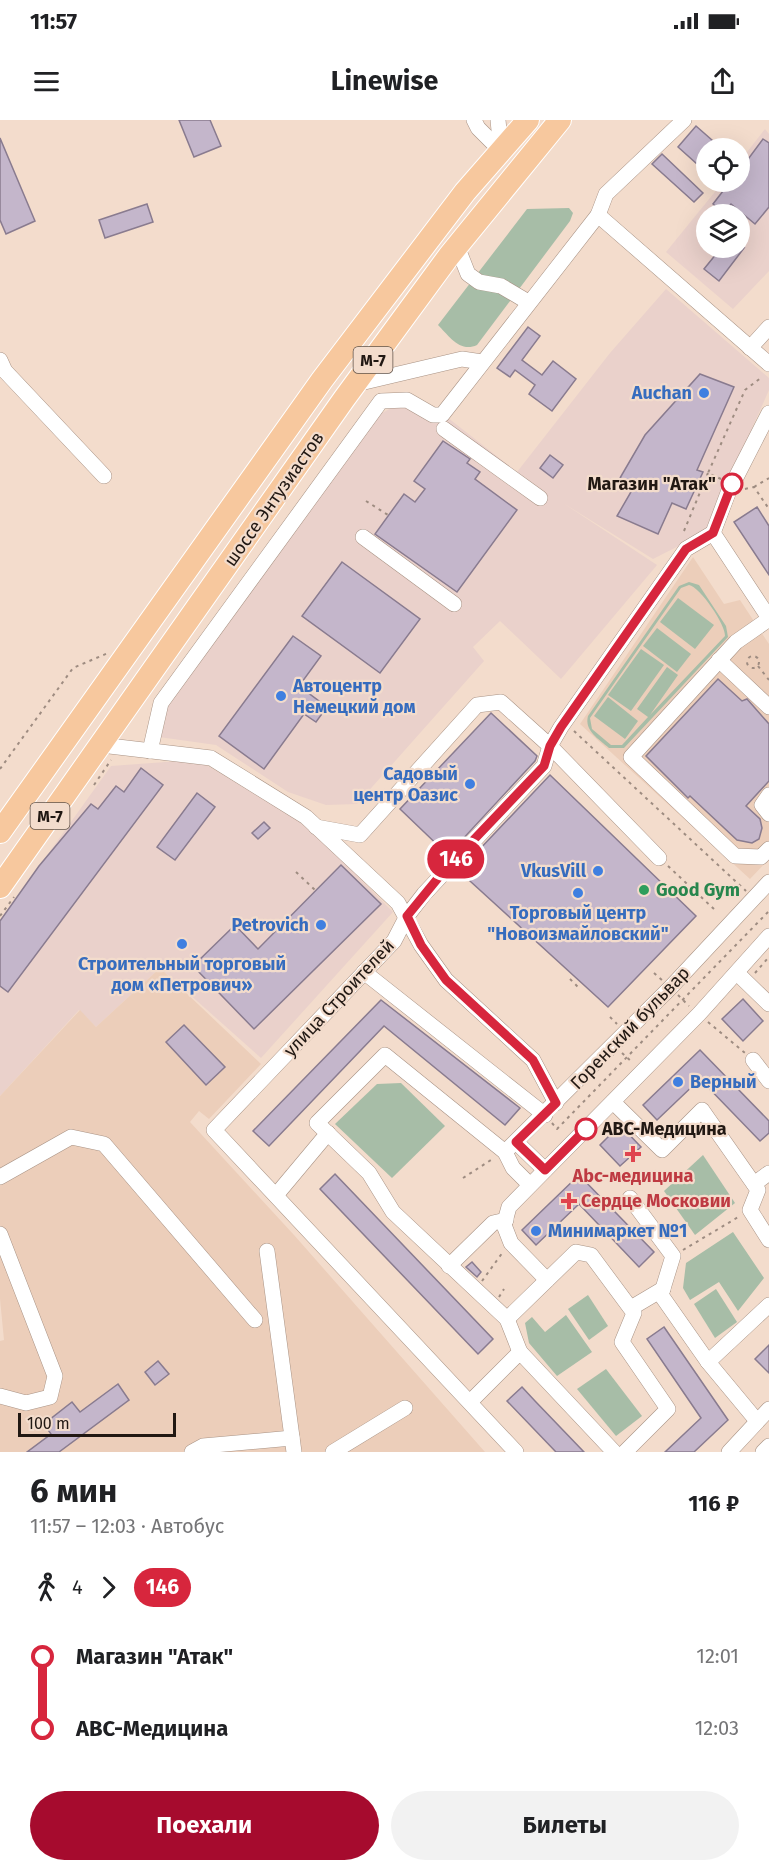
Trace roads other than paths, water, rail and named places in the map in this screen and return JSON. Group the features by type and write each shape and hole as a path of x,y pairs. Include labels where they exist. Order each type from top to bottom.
{"highway":[{"name":"шоссе Энтузиастов","path":"0,832 322,380 465,192 528,120"},
{"name":"шоссе Энтузиастов","path":"0,887 356,384 457,246 560,120"}],"street":[{"path":"474,120 478,128 501,151"},
{"path":"498,120 501,151"},
{"path":"150,751 162,703 381,401 407,400 433,416 440,417 598,215 606,194 684,120"},
{"path":"598,215 750,348 765,370"},
{"path":"457,246 468,274 479,282 501,286 528,302"},
{"path":"750,348 769,327"},
{"path":"356,384 462,359 482,362"},
{"path":"0,360 5,371 104,476"},
{"path":"769,413 728,492 713,533 769,619 736,642 631,757 733,854 757,857 769,849"},
{"path":"444,429 540,498"},
{"name":"улица Строителей","path":"516,1452 277,1194 214,1130 394,941 407,916 443,872 544,766 550,746 561,727 686,549 713,533"},
{"path":"363,537 454,604"},
{"path":"719,660 769,707"},
{"path":"316,827 360,835 477,705 501,702 550,746 659,858"},
{"path":"101,745 211,758 306,817 398,903 421,945 446,980 533,1060 556,1103"},
{"path":"769,795 762,805 769,814"},
{"name":"Горенский бульвар","path":"511,1147 549,1119 556,1103 670,988 769,882"},
{"path":"547,1280 512,1243 504,1225 509,1207 737,973 769,936"},
{"path":"364,972 549,1119"},
{"path":"737,973 769,1004"},
{"path":"545,1170 385,1055 317,1123 369,1173 393,1212 507,1319 520,1352 614,1452"},
{"path":"753,1060 769,1081"},
{"path":"613,1102 662,1150 702,1110 758,1190 750,1209 769,1240"},
{"path":"277,1194 328,1133"},
{"path":"0,1177 71,1137 104,1144 147,1191 255,1320"},
{"path":"511,1147 513,1167 530,1185"},
{"path":"754,1184 769,1173"},
{"path":"630,1198 673,1256 661,1295 708,1362 757,1421"},
{"path":"449,1266 493,1223 506,1220"},
{"path":"0,1234 55,1376 50,1397 26,1403 0,1396"},
{"path":"192,1452 203,1446 293,1445 267,1251"},
{"path":"507,1319 576,1252 591,1255 632,1308 634,1312 622,1342 668,1409 625,1452"},
{"path":"632,1308 663,1289"},
{"path":"708,1362 769,1305"},
{"path":"470,1402 520,1352"},
{"path":"333,1452 405,1408"},
{"path":"729,1452 769,1409"},
{"path":"763,1452 769,1446"}],"place":[{"name":"Auchan","path":"704,393"},
{"name":"Магазин \"Атак\"","path":"732,484"},
{"name":"Автоцентр Немецкий дом","path":"281,696"},
{"name":"Садовый центр Оазис","path":"470,784"},
{"name":"VkusVill","path":"598,871"},
{"name":"Good Gym","path":"644,890"},
{"name":"Торговый центр \"Новоизмайловский\"","path":"578,893"},
{"name":"Petrovich","path":"321,925"},
{"name":"Строительный торговый дом «Петрович»","path":"182,944"},
{"name":"Верный","path":"678,1082"},
{"name":"АВС-Медицина","path":"586,1129"},
{"name":"Abc-медицина","path":"633,1154"},
{"name":"Сердце Московии","path":"569,1201"},
{"name":"Минимаркет №1","path":"536,1231"}]}
